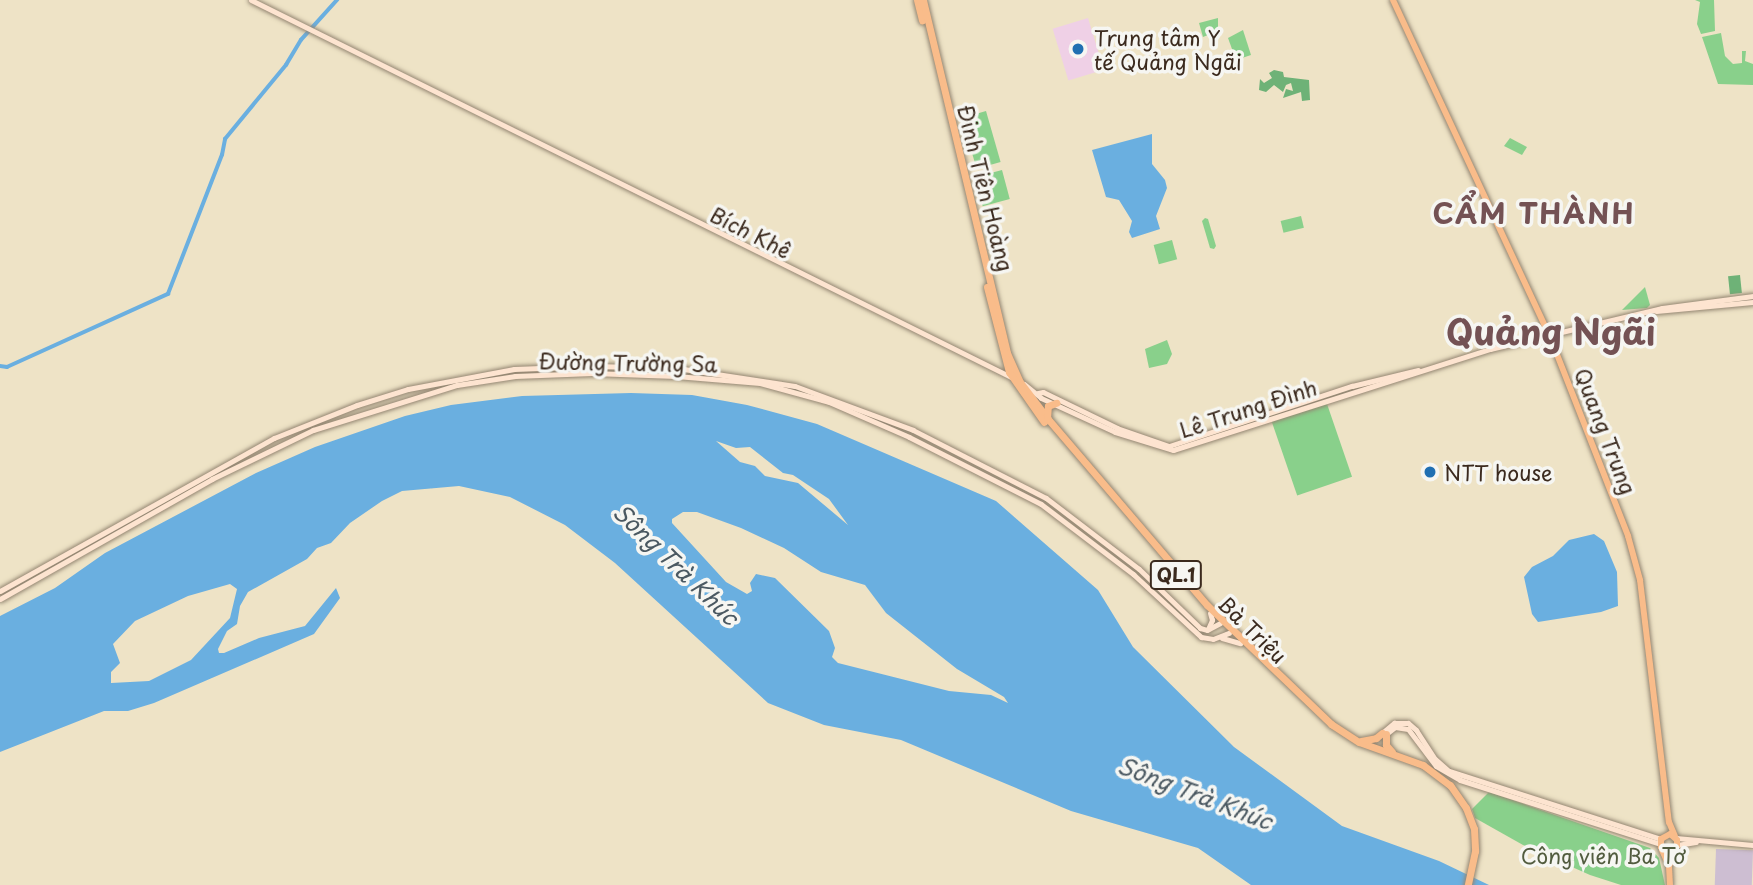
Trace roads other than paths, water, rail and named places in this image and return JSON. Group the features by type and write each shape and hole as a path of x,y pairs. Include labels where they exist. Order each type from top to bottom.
{"highway":[{"name":"Đinh Tiên Hoàng","path":"920,0 1001,352 1012,378"},
{"name":"Đinh Tiên Hoàng","path":"920,0 1007,353 1020,382"},
{"name":"Bà Triệu","path":"1012,378 1047,426 1210,613 1331,724 1369,747"},
{"name":"Bà Triệu","path":"1020,382 1048,419 1221,622"},
{"path":"1048,419 1048,406 1056,403"},
{"name":"Bà Triệu","path":"1231,631 1240,643 1333,729 1369,747 1385,745"},
{"path":"1355,740 1373,740 1385,745"},
{"name":"QL.1","path":"1385,745 1444,779 1466,808 1475,841 1468,885"}],"main road":[{"name":"Bích Khê","path":"251,0 1038,393"},
{"name":"Quang Trung","path":"1393,0 1549,334 1637,565 1669,822 1676,842"},
{"path":"1725,303 1753,296"},
{"path":"1725,303 1753,302"},
{"name":"Lê Trung Đình","path":"1038,393 1116,430 1170,448 1392,376 1549,334 1657,312 1725,303"},
{"name":"Đường Trường Sa","path":"0,599 212,479 313,430 445,388 514,372"},
{"name":"Đường Trường Sa","path":"0,591 274,438 357,405 408,389 514,372 676,376 760,383 829,402 909,437 1041,504 1133,574 1206,639 1219,638 1240,643"},
{"name":"Lê Trung Đình","path":"1038,393 1043,392 1116,430"},
{"path":"1207,630 1212,624 1210,613"},
{"path":"1207,630 1221,622"},
{"name":"Đường Trường Sa","path":"1197,630 1207,630"},
{"path":"1219,638 1231,631"},
{"name":"Bà Triệu","path":"1385,745 1394,723 1408,723 1416,730 1435,759 1449,771 1546,806 1661,842"},
{"path":"1669,822 1661,842 1669,866 1670,885"},
{"path":"1661,842 1703,841 1753,845"},
{"path":"1661,842 1668,852 1676,842"},
{"path":"1669,866 1676,842"}],"water":[{"path":"1152,134 1152,164 1165,180 1167,188 1156,216 1160,229 1132,238 1129,232 1132,221 1119,200 1106,197 1092,150"},
{"name":"Sông Trà Khúc","path":"631,393 692,395 747,405 817,424 996,501 1098,590 1133,647 1234,747 1342,826 1439,861 1489,885 1251,885 1198,848 1071,811 901,740 824,725 768,703 615,563 565,525 510,497 459,486 402,491 382,501 350,523 331,543 317,548 307,559 248,592 240,606 237,624 227,631 218,649 219,653 224,653 259,638 305,626 336,588 340,598 314,634 154,703 128,711 104,711 0,752 0,616 55,588 105,553 256,473 315,447 405,416 451,405 522,396","holes":["716,441 736,448 750,447 783,473 793,475 829,499 848,525 798,483 765,476 755,466 740,462","683,512 697,512 784,548 821,572 865,585 886,613 957,669 1004,697 1008,703 991,695 949,691 838,663 832,657 835,648 829,631 775,578 756,574 750,583 752,591 747,594 726,582 672,523 672,519","230,584 237,589 230,618 191,660 149,681 111,683 111,672 120,663 113,644 135,621 188,596"]},
{"path":"1594,534 1604,541 1617,572 1618,606 1601,612 1538,622 1532,614 1524,577 1532,567 1553,556 1569,540"}],"waterway":[{"path":"0,366 7,367 168,294 222,155 225,139 286,65 301,40 337,0"}],"place":[{"name":"Trung tâm Y tế Quảng Ngãi","path":"1078,49"},
{"name":"NTT house","path":"1430,472"}],"district":[{"name":"CẨM THÀNH","path":"1534,213"},
{"name":"Quảng Ngãi","path":"1551,331"}],"park label":[{"name":"Công viên Ba Tơ","path":"1603,855"}]}
